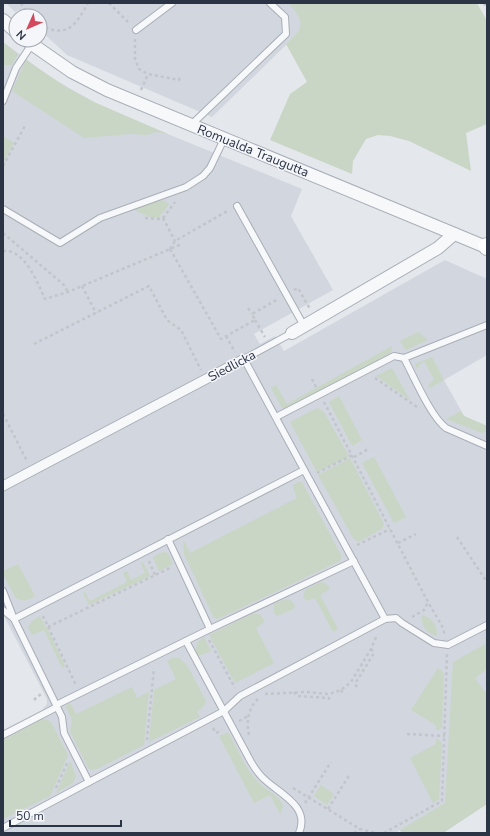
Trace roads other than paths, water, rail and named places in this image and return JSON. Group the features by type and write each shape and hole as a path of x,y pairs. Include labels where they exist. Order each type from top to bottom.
{"street":[{"name":"Romualda Traugutta","path":"38,48 72,72 100,87 191,126 487,247"},
{"name":"Siedlicka","path":"292,333 438,248 454,234"},
{"name":"Siedlicka","path":"3,486 244,359"}],"lane":[{"path":"136,30 172,3"},
{"path":"191,126 286,34 285,17 270,3"},
{"path":"3,101 26,48"},
{"path":"3,80 9,85"},
{"path":"3,210 60,243 100,218 186,187 203,176 210,168 224,139"},
{"path":"237,206 304,326"},
{"path":"276,417 394,356 404,358 487,325"},
{"name":"Siedlicka","path":"244,359 292,333"},
{"path":"404,358 435,416 441,424 446,428 487,446"},
{"path":"244,359 385,619"},
{"path":"14,619 304,470"},
{"path":"168,539 207,630"},
{"path":"3,735 80,693 207,630 354,561"},
{"path":"3,591 14,619 57,706 62,718 64,733 89,782"},
{"path":"3,610 14,619"},
{"path":"3,828 224,711 240,696 385,619 396,618 434,643 448,645 487,625"},
{"path":"186,641 251,762 262,777 295,803 301,816 301,829 299,833"}]}
